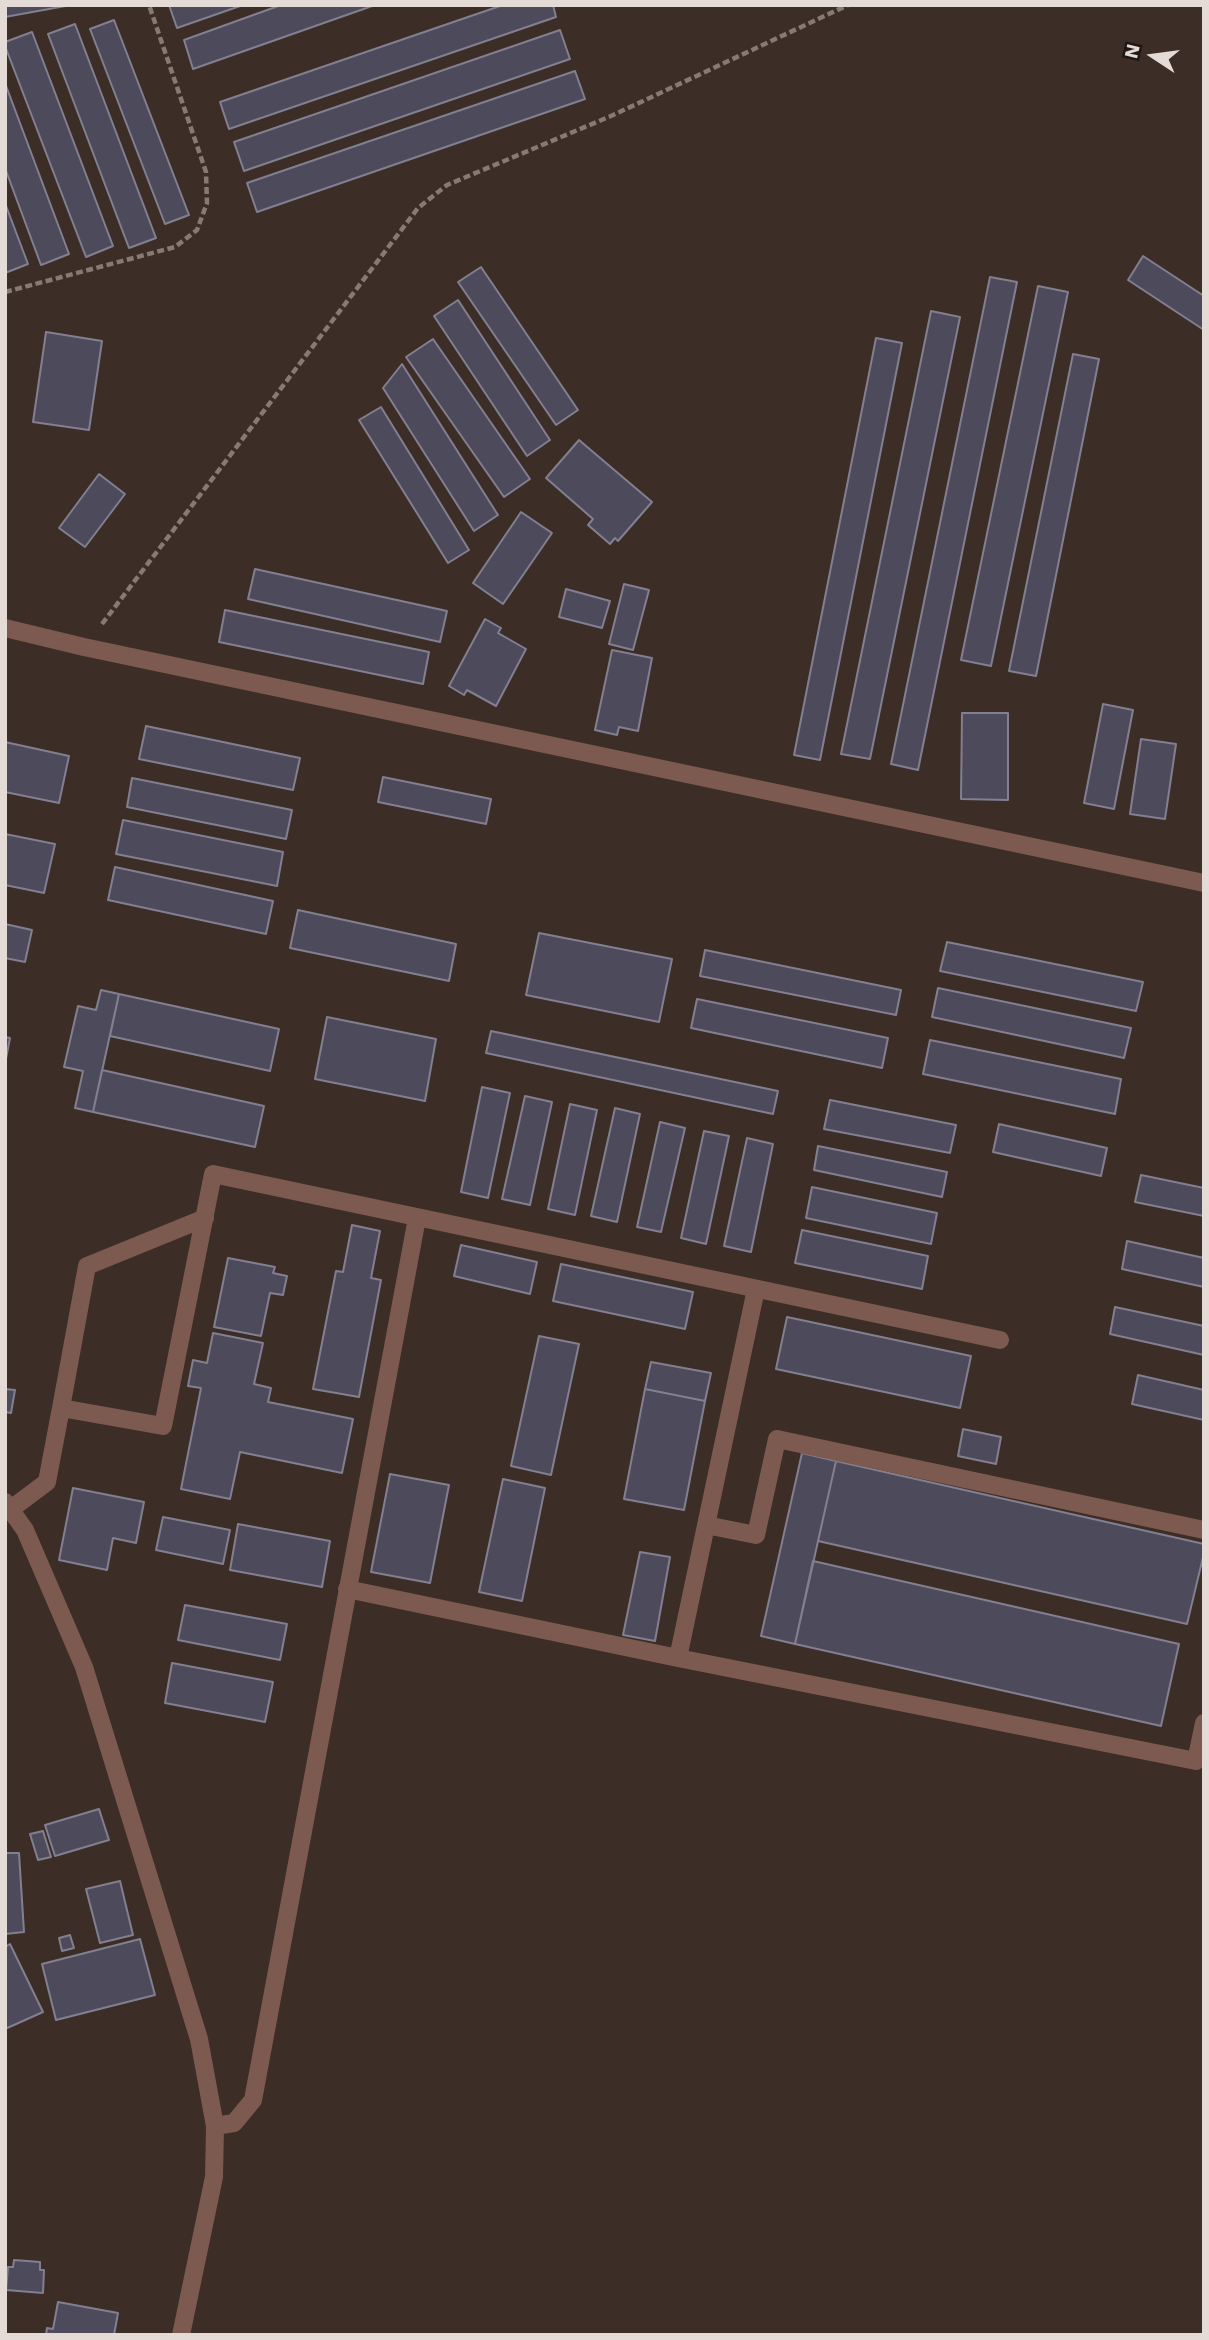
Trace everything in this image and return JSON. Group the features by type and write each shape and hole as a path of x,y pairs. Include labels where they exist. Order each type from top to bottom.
{"street":[{"path":"5,628 1204,883"},
{"path":"61,1408 163,1426 213,1174 1000,1340"},
{"path":"181,2335 214,2177 215,2126 200,2039 84,1667 25,1530 8,1505 47,1482 87,1266 205,1218"},
{"path":"215,2126 234,2123 253,2100 417,1218"},
{"path":"678,1658 755,1289"},
{"path":"706,1525 756,1535 777,1438 1204,1530"},
{"path":"347,1589 1196,1761 1204,1723"}],"path":[{"path":"5,292 175,247 197,230 206,203 206,172 149,5"},
{"path":"85,647 418,208 447,185 611,116 848,5"}],"building":[{"path":"5,5 71,5 5,17"},
{"path":"169,5 243,5 177,28"},
{"path":"281,5 375,5 193,69 184,40"},
{"path":"503,5 553,5 556,17 229,129 220,102"},
{"path":"114,20 189,215 165,224 90,29"},
{"path":"75,24 156,238 129,248 48,34"},
{"path":"560,30 570,59 244,171 234,142"},
{"path":"32,32 113,246 86,257 5,46 5,42"},
{"path":"575,71 585,99 257,212 247,183"},
{"path":"5,83 69,254 41,265 5,168"},
{"path":"5,203 28,264 5,273"},
{"path":"1143,256 1204,296 1204,330 1128,280"},
{"path":"481,267 578,410 556,425 458,282"},
{"path":"990,277 1017,282 918,770 891,764"},
{"path":"1038,286 1068,292 991,666 961,660"},
{"path":"458,300 550,440 527,456 434,316"},
{"path":"931,311 960,317 870,759 841,754"},
{"path":"46,332 102,341 89,430 33,422"},
{"path":"876,338 902,343 820,760 794,755"},
{"path":"433,339 530,479 504,497 406,357"},
{"path":"1073,354 1099,359 1036,676 1009,671"},
{"path":"402,364 498,515 474,531 383,388"},
{"path":"381,407 469,550 448,563 359,420"},
{"path":"579,440 652,502 618,541 615,538 610,544 588,525 593,519 546,478"},
{"path":"99,474 125,494 85,547 59,528"},
{"path":"521,512 552,533 503,604 473,583"},
{"path":"255,569 447,611 440,642 248,599"},
{"path":"624,584 649,590 633,650 609,644"},
{"path":"566,589 610,601 602,628 559,617"},
{"path":"225,610 429,652 423,684 219,642"},
{"path":"485,619 501,628 498,633 526,649 496,706 467,690 464,695 449,686"},
{"path":"612,650 652,658 638,731 619,727 617,735 595,730"},
{"path":"1103,704 1133,710 1114,809 1084,803"},
{"path":"962,713 1008,713 1008,800 961,799"},
{"path":"146,726 300,758 293,790 139,759"},
{"path":"1141,739 1176,744 1165,819 1130,814"},
{"path":"5,742 69,756 59,803 5,792"},
{"path":"383,777 491,799 486,824 378,802"},
{"path":"132,778 292,810 286,839 127,807"},
{"path":"123,820 283,852 277,886 116,854"},
{"path":"5,834 55,844 44,893 5,885"},
{"path":"115,867 273,901 266,934 108,900"},
{"path":"298,910 456,944 449,981 290,948"},
{"path":"5,924 32,930 25,962 5,958"},
{"path":"539,933 672,959 659,1022 526,995"},
{"path":"947,942 1143,982 1136,1011 940,971"},
{"path":"705,950 901,990 896,1015 700,976"},
{"path":"938,988 1131,1028 1124,1058 932,1017"},
{"path":"101,990 119,994 93,1112 75,1108 83,1071 64,1067 78,1006 96,1010"},
{"path":"119,994 279,1029 270,1071 110,1036"},
{"path":"697,999 888,1038 882,1068 691,1028"},
{"path":"327,1017 436,1039 425,1101 315,1079"},
{"path":"491,1031 778,1091 773,1114 486,1053"},
{"path":"5,1037 10,1038 5,1064"},
{"path":"930,1040 1121,1079 1115,1114 923,1074"},
{"path":"102,1070 264,1106 255,1147 93,1112"},
{"path":"482,1087 510,1093 488,1198 461,1192"},
{"path":"525,1096 552,1102 530,1205 502,1199"},
{"path":"830,1100 956,1125 950,1153 824,1129"},
{"path":"570,1104 597,1110 575,1215 548,1209"},
{"path":"615,1108 640,1114 617,1222 591,1216"},
{"path":"660,1122 685,1128 661,1232 637,1227"},
{"path":"999,1124 1107,1148 1101,1176 993,1152"},
{"path":"704,1131 729,1136 706,1244 681,1238"},
{"path":"747,1138 773,1144 751,1252 724,1246"},
{"path":"818,1146 947,1172 942,1197 814,1170"},
{"path":"1141,1175 1204,1188 1204,1216 1135,1202"},
{"path":"812,1187 937,1213 931,1244 806,1218"},
{"path":"352,1225 380,1231 371,1278 381,1280 359,1397 313,1389 336,1271 343,1272"},
{"path":"802,1230 928,1256 922,1289 795,1263"},
{"path":"1127,1241 1204,1258 1204,1287 1122,1269"},
{"path":"461,1245 537,1262 530,1294 454,1276"},
{"path":"228,1258 275,1267 273,1273 287,1276 283,1295 270,1293 261,1336 214,1327"},
{"path":"561,1264 693,1292 685,1329 553,1301"},
{"path":"1115,1307 1204,1326 1204,1355 1110,1334"},
{"path":"787,1317 971,1356 960,1408 776,1369"},
{"path":"213,1333 263,1343 254,1384 271,1388 268,1402 353,1419 342,1473 240,1452 230,1499 181,1489 201,1388 188,1386 193,1360 207,1363"},
{"path":"539,1336 579,1344 551,1475 511,1466"},
{"path":"651,1362 711,1373 705,1401 645,1389"},
{"path":"1138,1375 1204,1390 1204,1420 1132,1404"},
{"path":"5,1389 15,1390 11,1413 5,1412"},
{"path":"645,1389 705,1401 684,1510 624,1499"},
{"path":"963,1429 1001,1437 996,1464 958,1456"},
{"path":"802,1453 836,1461 795,1644 761,1636"},
{"path":"836,1461 1204,1544 1187,1624 818,1541"},
{"path":"390,1474 449,1485 430,1583 371,1572"},
{"path":"503,1479 545,1488 522,1601 479,1592"},
{"path":"73,1488 144,1502 136,1543 113,1538 107,1570 59,1560"},
{"path":"163,1517 230,1530 223,1564 156,1550"},
{"path":"238,1524 330,1541 322,1587 230,1570"},
{"path":"640,1552 670,1557 655,1641 623,1635"},
{"path":"813,1561 1179,1644 1161,1726 795,1644"},
{"path":"185,1605 287,1624 280,1660 178,1640"},
{"path":"172,1663 273,1682 265,1722 165,1703"},
{"path":"99,1809 109,1840 55,1856 45,1825"},
{"path":"43,1831 51,1857 38,1860 30,1834"},
{"path":"5,1853 19,1853 24,1932 5,1934"},
{"path":"120,1881 133,1935 100,1943 86,1889"},
{"path":"70,1935 74,1948 62,1951 59,1938"},
{"path":"140,1939 155,1995 56,2020 42,1964"},
{"path":"10,1944 43,2012 5,2029 5,1947"},
{"path":"14,2260 40,2262 40,2270 44,2270 43,2293 6,2290 8,2267 13,2267"},
{"path":"58,2302 118,2313 114,2335 46,2335 47,2328 53,2329"}]}
